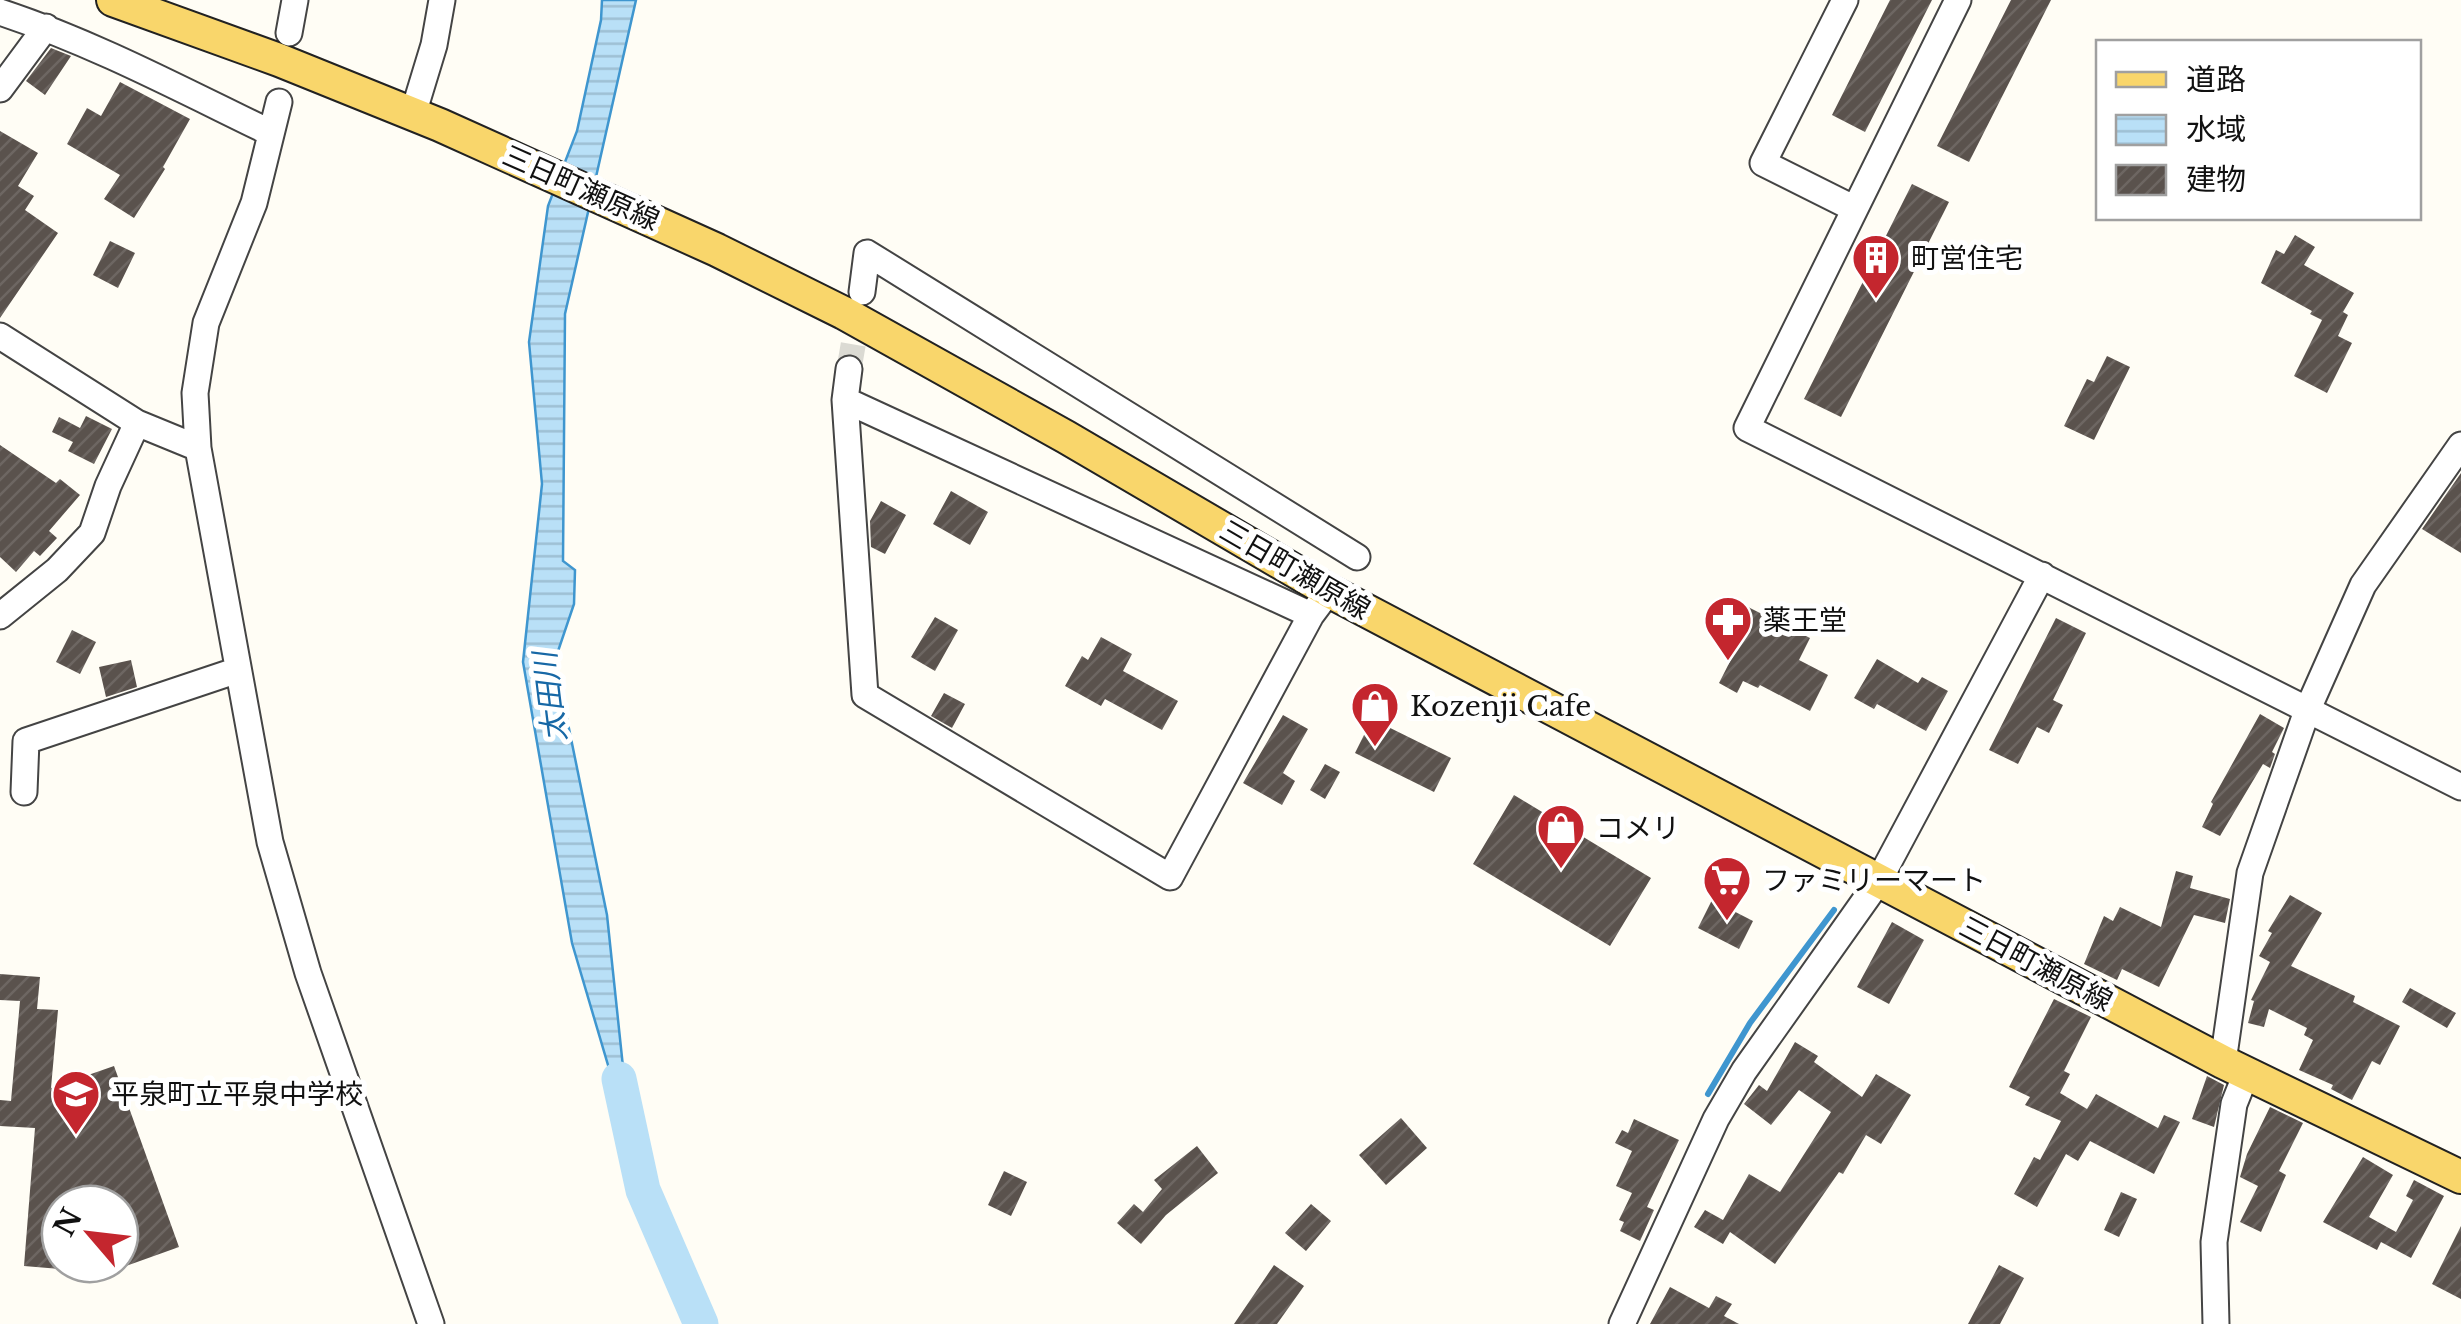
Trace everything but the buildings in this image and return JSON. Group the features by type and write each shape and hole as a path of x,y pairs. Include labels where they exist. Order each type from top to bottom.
{"main road":[{"name":"三日町瀬原線","path":"112,0 262,54 426,120 717,250 861,322 1320,603 1878,882 2234,1068 2461,1177"}],"street":[{"path":"426,120 442,0"},
{"path":"1845,0 1763,163 1854,209"},
{"path":"1958,0 1746,428 2461,787"},
{"path":"289,33 290,1"},
{"path":"0,12 46,27 271,133"},
{"path":"0,89 46,27"},
{"path":"279,102 254,203 206,323 195,392 198,448 270,842 308,973 431,1324"},
{"path":"862,292 867,252 1357,557"},
{"path":"0,336 137,423 198,448"},
{"path":"845,400 1320,603 1170,877 865,695 845,400 849,369"},
{"path":"0,616 58,570 92,533 137,423"},
{"path":"2216,1324 2214,1242 2234,1104 2250,874 2307,712 2363,584 2461,445"},
{"path":"1622,1324 1716,1119 1744,1071 1878,882 2042,575"},
{"path":"24,792 26,742 238,670"}],"water":[{"path":"602,0 636,0 565,314 563,561 575,570 574,604 555,660 607,915 631,1143 572,943 523,662 542,484 529,342 548,206 577,131"}],"waterway":[{"path":"1708,1094 1750,1023 1834,910"},
{"name":"太田川","path":"619,1079 643,1190 701,1324"}],"tunnel":[{"path":"849,369 860,305"}],"place":[{"name":"町営住宅","path":"1876,300"},
{"name":"薬王堂","path":"1728,662"},
{"name":"Kozenji Cafe","path":"1375,748"},
{"name":"コメリ","path":"1561,870"},
{"name":"ファミリーマート","path":"1727,922"},
{"name":"平泉町立平泉中学校","path":"76,1136"}]}
